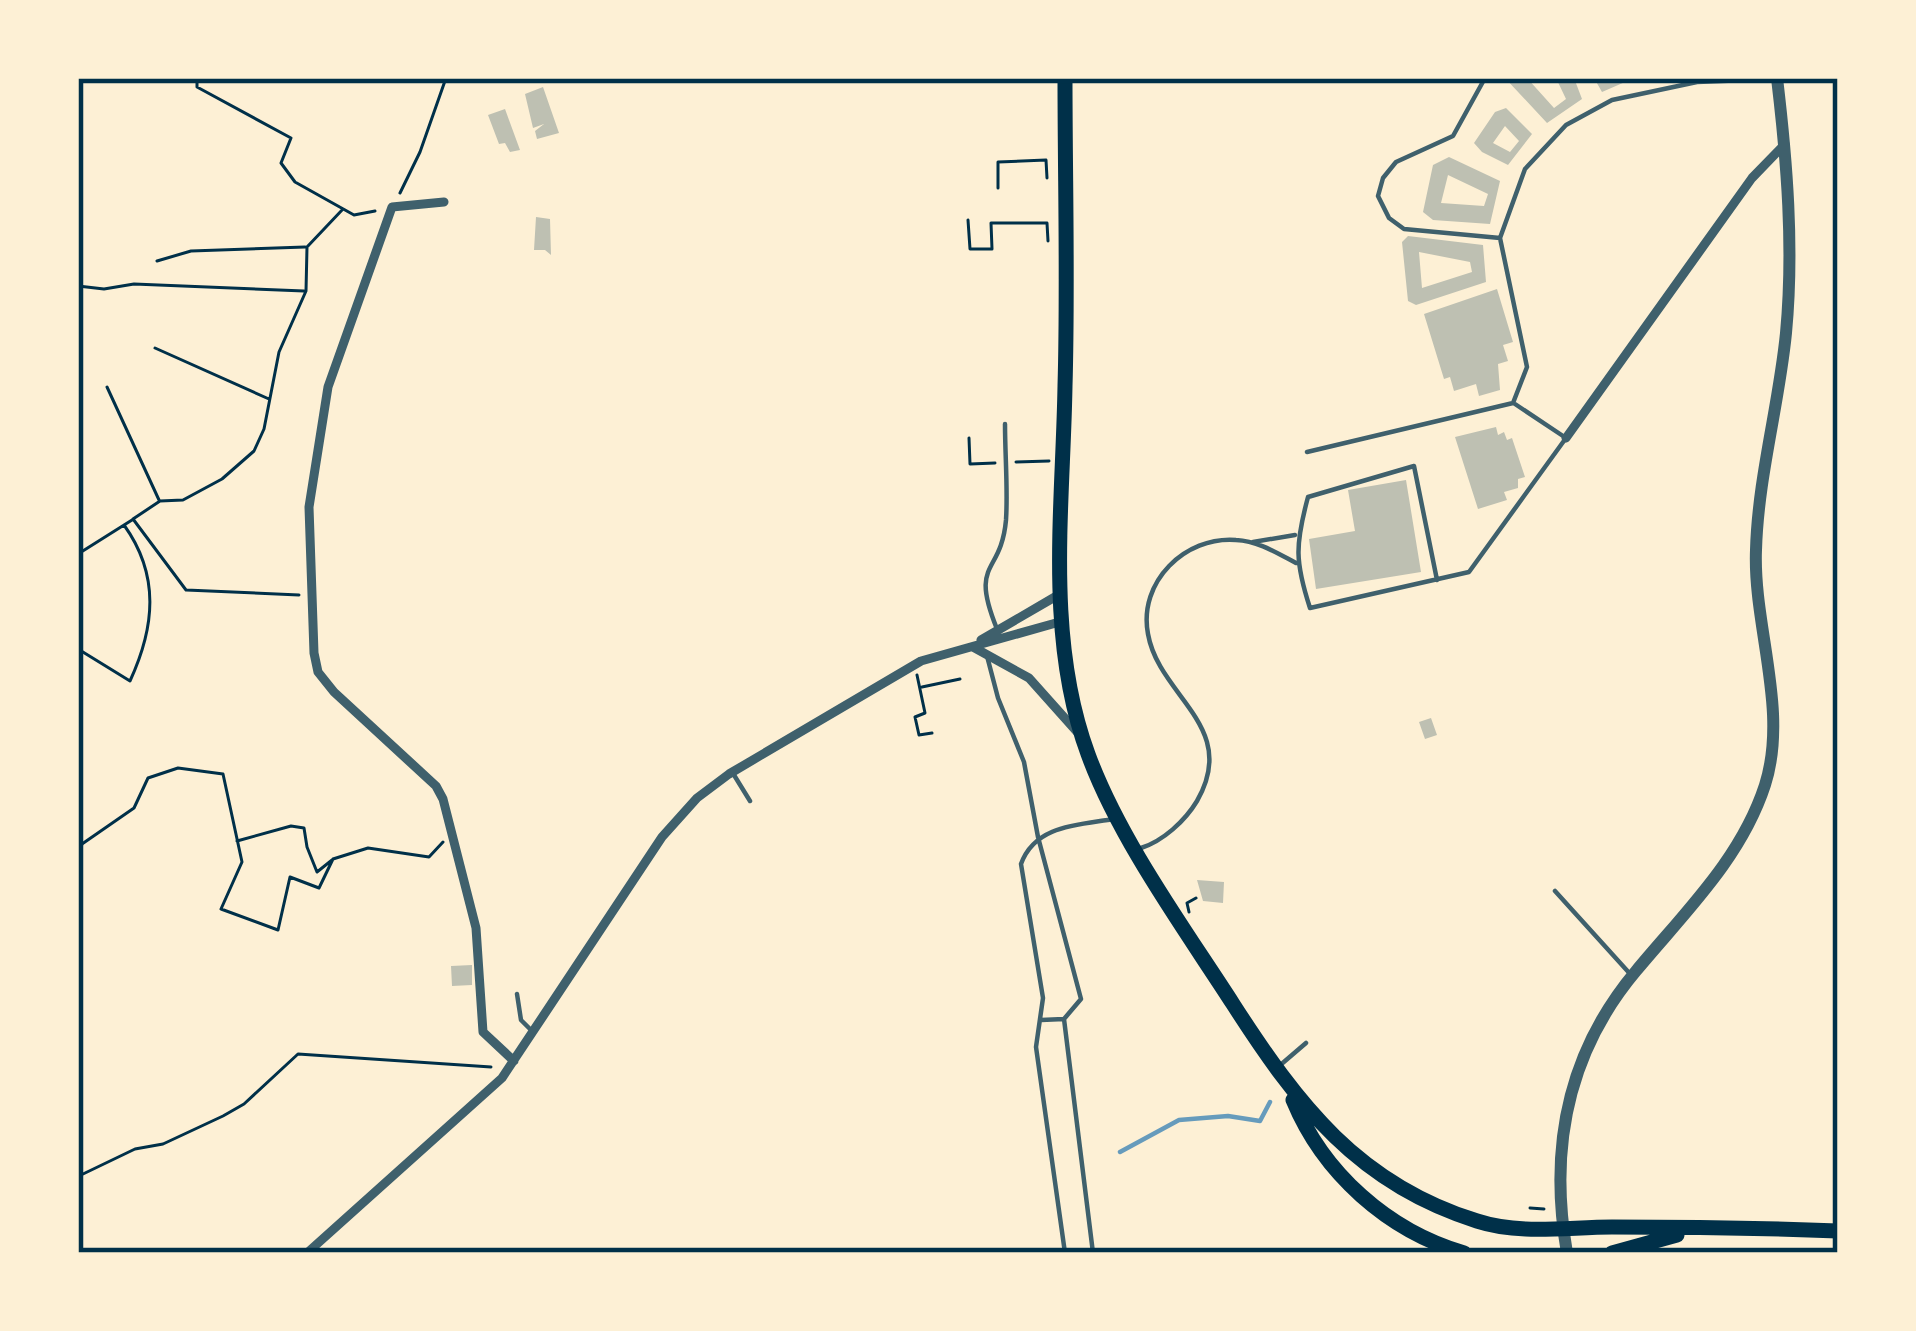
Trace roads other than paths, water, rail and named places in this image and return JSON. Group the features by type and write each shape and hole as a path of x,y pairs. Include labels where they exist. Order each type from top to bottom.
{"main road":[{"path":"1065,78 1061,593 1076,715 1136,850 1276,1070 1358,1161 1417,1198 1504,1228 1838,1232"},
{"path":"1287,1086 1312,1139 1363,1197 1400,1226 1464,1253"},
{"path":"1612,1253 1697,1229"}],"street":[{"path":"1567,1253 1559,1163 1568,1093 1586,1048 1632,976 1727,862 1765,784 1772,751 1755,553 1786,331 1789,170 1777,78"},
{"path":"1566,438 1752,178 1785,144"},
{"path":"444,202 392,207 328,387 309,508 318,672 387,744 436,786 476,928 483,1032 514,1061"},
{"path":"971,646 1061,593"},
{"path":"307,1253 502,1078 662,837 697,798 732,772 921,661 1063,621"},
{"path":"971,646 1029,678 1083,738"}],"lane":[{"path":"1485,78 1454,136 1396,162 1383,178 1378,196 1389,218 1404,229 1500,238"},
{"path":"1513,403 1527,367 1500,238 1525,169 1567,124 1612,100 1723,80 1777,78"},
{"path":"1307,452 1513,403 1566,438 1469,572 1437,580 1310,608 1296,563 1308,497 1414,466 1437,580"},
{"path":"997,629 984,580 1006,522 1005,424"},
{"path":"1136,850 1152,844 1186,816 1200,795 1208,764 1201,724 1150,645 1147,612 1153,590 1165,569 1197,546 1298,535"},
{"path":"1253,542 1296,563"},
{"path":"986,653 1024,762 1038,838 1081,999 1064,1019 1041,1020"},
{"path":"732,772 750,801"},
{"path":"1065,1253 1036,1047 1043,998 1021,865 1038,838 1066,826 1119,818"},
{"path":"1555,891 1632,976"},
{"path":"517,994 521,1020 534,1032"},
{"path":"1064,1019 1093,1253"},
{"path":"1276,1070 1306,1043"}],"waterway":[{"path":"1120,1152 1179,1120 1228,1116 1260,1121 1270,1102"}]}
